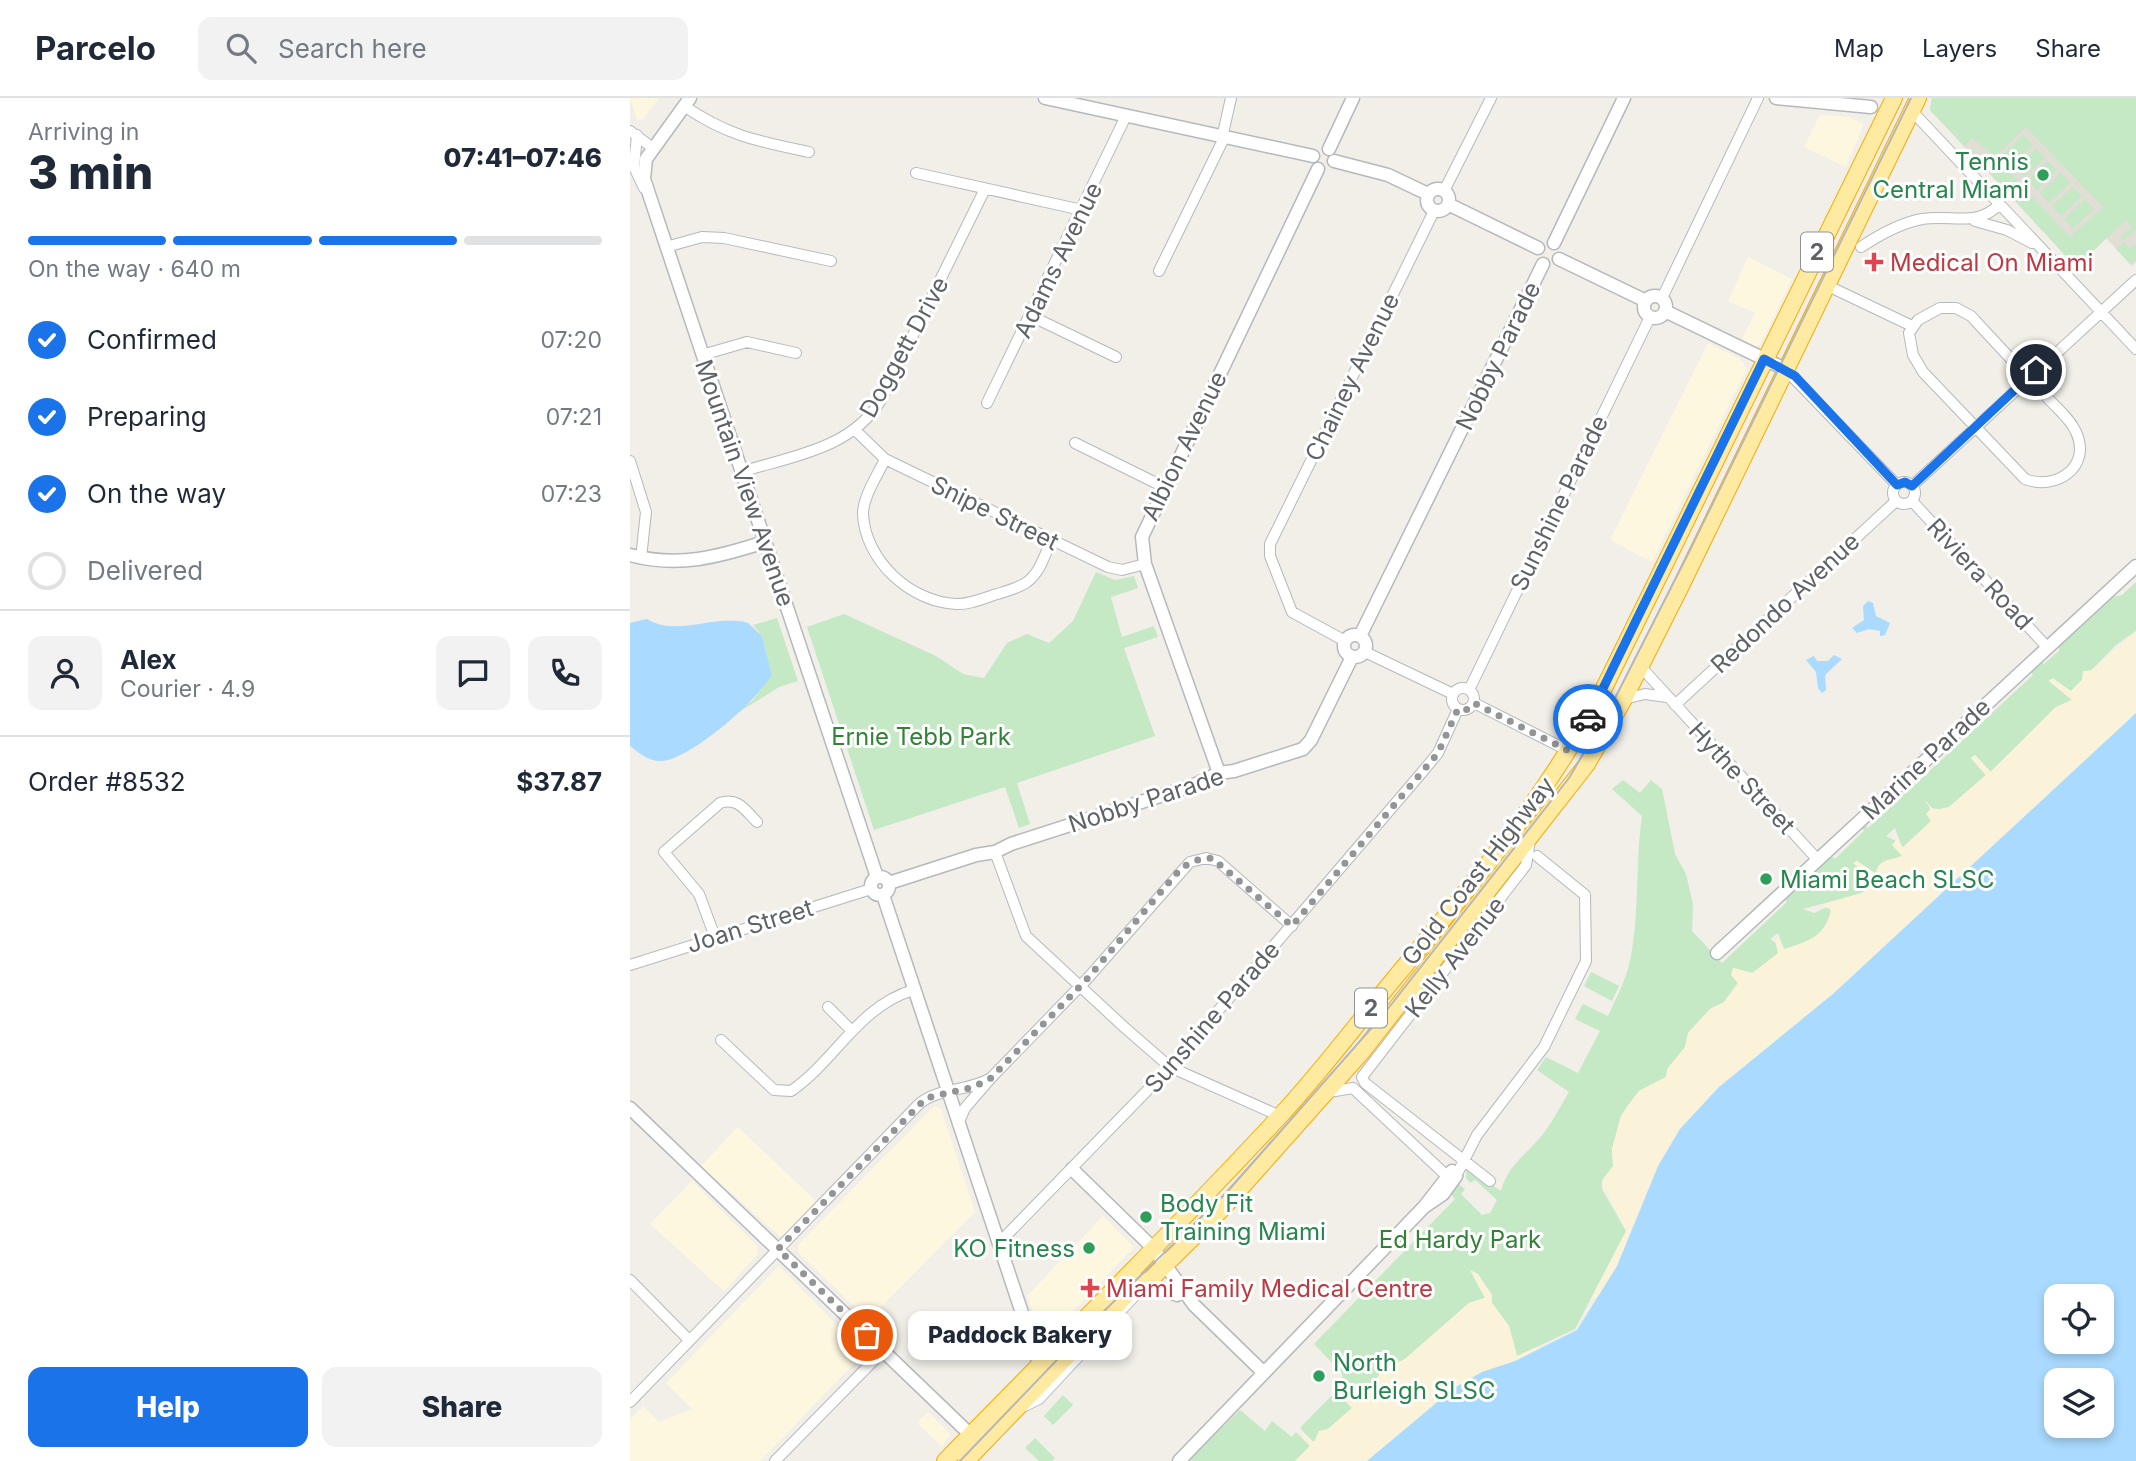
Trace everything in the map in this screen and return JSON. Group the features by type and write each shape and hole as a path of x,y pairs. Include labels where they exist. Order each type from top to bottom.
{"highway":[{"name":"Gold Coast Highway","path":"966,1461 976,1440 1039,1364 1116,1290 1280,1116 1444,919 1569,751 1609,677 1891,102"},
{"name":"Gold Coast Highway","path":"945,1461 1017,1408 1223,1207 1325,1094 1400,1004 1532,832 1574,783 1624,699 1914,104"}],"street":[{"path":"1045,98 1223,138 1315,162 1322,149 1428,194"},
{"path":"1159,271 1223,138 1231,98"},
{"path":"1331,155 1353,98"},
{"path":"1490,98 1444,191 1448,204 1538,248"},
{"path":"1553,243 1624,98"},
{"path":"1665,311 1662,298 1758,98"},
{"path":"1776,98 1871,107"},
{"path":"687,102 711,125 739,137 809,152"},
{"name":"Mountain View Avenue","path":"687,102 653,148 643,173 877,887 1039,1364"},
{"path":"1914,104 2003,207 2136,349"},
{"name":"Adams Avenue","path":"987,403 1126,116"},
{"path":"633,133 653,148"},
{"path":"633,133 634,167 650,198"},
{"name":"Albion Avenue","path":"1219,773 1145,564 1142,543 1144,531 1315,162"},
{"path":"916,173 1082,210"},
{"name":"Doggett Drive","path":"741,472 825,446 856,431 881,400 985,189"},
{"path":"1444,191 1434,189 1428,194 1427,203 1434,211 1444,209 1448,204"},
{"path":"1861,247 1882,234 1919,220 1936,217 1985,217 2003,207"},
{"path":"1986,224 2003,207"},
{"name":"Chainey Avenue","path":"1345,641 1292,612 1270,556 1270,544 1434,211"},
{"path":"1971,219 2017,234 2047,254"},
{"path":"666,247 702,237 724,238 831,261"},
{"path":"1545,243 1553,243 1558,248 1559,259 1550,265 1542,264 1537,257 1538,248 1545,243"},
{"path":"1559,259 1646,301"},
{"name":"Nobby Parade","path":"1360,636 1542,264"},
{"path":"1912,486 2136,280"},
{"path":"1826,285 1912,326"},
{"path":"1662,298 1652,296 1646,301 1644,310 1650,317 1657,318 1665,311"},
{"path":"1940,308 1964,312 2028,377 2074,428 2080,445 2072,470 2050,483 2025,479 1917,364 1910,344 1912,326 1925,314 1940,308"},
{"path":"1665,311 1784,369 1897,485"},
{"path":"1031,316 1116,358"},
{"name":"Sunshine Parade","path":"1469,690 1650,317"},
{"path":"702,355 747,342 796,353"},
{"name":"Snipe Street","path":"856,431 885,459 1051,541 1116,570 1145,564"},
{"path":"1075,443 1164,487"},
{"path":"885,459 864,506 863,515 876,555 890,575 930,597 963,604 1019,587 1033,576 1051,541"},
{"path":"630,461 646,512 635,556 664,562 697,561 765,542"},
{"path":"1905,482 1912,486 1915,492 1912,501 1906,505 1896,501 1893,493 1897,485 1905,482"},
{"name":"Redondo Avenue","path":"1674,704 1896,501"},
{"name":"Riviera Road","path":"1912,501 2047,647"},
{"name":"Marine Parade","path":"1717,953 2136,566"},
{"path":"1364,652 1365,641 1360,636 1350,636 1345,641 1344,650 1352,657 1364,652 1453,694"},
{"name":"Nobby Parade","path":"877,887 882,877 889,883 976,855 995,852 1011,844 1194,785 1219,773 1287,757 1307,745 1352,657"},
{"name":"Hythe Street","path":"1640,666 1817,859"},
{"path":"1474,703 1466,710 1458,709 1452,701 1453,694 1462,688 1469,690 1474,703 1569,751"},
{"path":"1624,699 1645,694 1674,704"},
{"name":"Sunshine Parade","path":"998,1244 1170,1067 1292,926 1438,753 1458,709"},
{"path":"715,937 699,894 664,852 720,803 728,800 737,801 757,822"},
{"name":"Kelly Avenue","path":"1490,1181 1420,1128 1365,1083 1362,1077 1526,865 1532,832"},
{"path":"995,852 1021,930 1081,986 1170,1067 1280,1116"},
{"path":"1179,1461 1424,1208 1443,1194 1462,1159 1466,1145 1477,1135 1544,1047 1587,958 1586,897 1537,856"},
{"path":"958,1125 965,1108 991,1078 1081,986 1182,867 1200,859 1218,861 1292,926"},
{"name":"Joan Street","path":"630,965 877,887"},
{"path":"721,1041 774,1090 784,1093 796,1088 851,1030 887,999 913,989"},
{"path":"828,1007 851,1030"},
{"path":"630,1402 919,1104 930,1096 974,1087 991,1078"},
{"path":"1325,1094 1353,1088 1452,1176"},
{"path":"630,1108 976,1440"},
{"path":"1072,1169 1153,1248 1177,1295"},
{"path":"1163,1267 1194,1305 1264,1373"},
{"path":"630,1280 689,1339"},
{"path":"1136,1292 1162,1288 1194,1305"},
{"path":"775,1461 884,1350"}],"shaded area":[{"path":"630,98 659,98 643,119 637,120"},
{"path":"1932,98 2136,98 2136,262 2132,266 2106,238 2076,267 1930,110"},
{"path":"1820,115 1849,117 1864,124 1846,167 1804,147"},
{"path":"1748,257 1792,279 1760,345 1756,346 1742,339 1755,313 1728,301"},
{"path":"1708,343 1739,358 1747,368 1652,562 1610,540"},
{"path":"934,1106 941,1109 975,1212 868,1320 798,1252 798,1245"},
{"path":"738,1127 820,1205 785,1241 701,1166"},
{"path":"692,1181 757,1246 758,1254 724,1291 650,1224"},
{"path":"1103,1216 1134,1247 1047,1338 1042,1336 1027,1296"},
{"path":"779,1266 864,1353 760,1461 630,1461 630,1420 643,1406 659,1422 692,1409 666,1383"},
{"path":"928,1412 950,1434 942,1447 917,1423"}],"green space":[{"path":"1932,98 2136,98 2136,229 2124,241 2121,237 2132,226 2126,220 2076,267 1985,168 1994,156 1972,138 1964,146 1930,110","holes":["2026,127 2103,207 2070,237 1995,157"]},
{"path":"2024,135 2033,145 2012,164 2003,154"},
{"path":"2036,148 2045,158 2024,177 2016,168"},
{"name":"Tennis Central Miami","path":"2048,161 2057,170 2037,190 2028,180"},
{"path":"2061,173 2070,183 2049,203 2040,193"},
{"path":"2073,187 2082,196 2061,216 2052,206"},
{"path":"2085,199 2094,209 2073,228 2064,219"},
{"path":"2124,242 2130,249 2136,244 2136,258 2130,264 2116,249"},
{"name":"Ernie Tebb Park","path":"1096,572 1115,580 1134,576 1138,588 1111,597 1122,637 1154,626 1158,637 1124,648 1155,736 1017,783 1030,824 1019,828 1005,787 874,830 807,627 844,614 936,656 963,674 984,678 1007,643 1027,634 1049,643 1073,621"},
{"name":"Ed Hardy Park","path":"2136,582 2136,631 2116,645 2071,691 2053,678 2049,681 2072,700 2056,707 1990,772 1975,755 1971,758 1986,775 1949,807 1934,810 1924,799 1931,810 1931,821 1902,848 1895,828 1886,836 1896,841 1892,845 1903,856 1879,865 1876,874 1857,861 1854,863 1867,875 1871,886 1862,893 1803,909 1814,913 1827,907 1831,910 1825,926 1815,937 1784,949 1778,933 1770,939 1779,945 1779,953 1752,973 1734,968 1738,983 1724,1002 1710,1009 1688,1033 1685,1047 1666,1077 1639,1091 1628,1105 1621,1116 1612,1149 1613,1166 1602,1180 1602,1189 1626,1231 1575,1329 1517,1356 1509,1326 1492,1303 1492,1295 1471,1271 1485,1298 1469,1303 1405,1359 1384,1369 1357,1403 1345,1390 1342,1373 1314,1344 1455,1199 1449,1192 1457,1183 1465,1189 1461,1194 1482,1215 1490,1213 1497,1200 1475,1180 1470,1183 1466,1178 1466,1168 1501,1191 1512,1168 1543,1134 1569,1092 1537,1070 1546,1057 1578,1073 1600,1031 1575,1019 1583,1004 1608,1016 1623,982 1633,943 1642,816 1612,789 1623,780 1640,793 1651,780 1662,789 1675,854 1686,874 1693,904 1692,931 1722,963 1787,902 1783,897 1830,854 1835,859 1864,831 1861,826 1864,823 1868,828 2033,675 2029,669 2040,660 2044,664 2060,650 2056,645 2111,597 2122,595"},
{"path":"777,618 798,681 779,687 731,717 753,700 772,675 762,636 753,625"},
{"path":"1591,972 1619,986 1612,1001 1584,986"},
{"path":"1336,1391 1352,1408 1328,1429 1319,1432 1314,1443 1300,1428"},
{"path":"1063,1395 1073,1405 1053,1425 1044,1416"},
{"path":"1240,1410 1265,1431 1272,1421 1292,1437 1296,1432 1310,1446 1295,1461 1188,1461"},
{"path":"1035,1438 1055,1458 1052,1461 1039,1461 1025,1448"}],"sand":[{"path":"2136,631 2136,812 1616,1298 1591,1299 1626,1231 1602,1183 1613,1166 1612,1149 1621,1116 1639,1091 1666,1077 1667,1069 1685,1047 1688,1033 1710,1009 1724,1002 1738,983 1731,975 1733,968 1753,973 1778,953 1775,941 1778,939 1784,949 1815,937 1825,926 1831,910 1822,905 1862,893 1871,886 1867,875 1853,863 1857,861 1876,874 1882,863 1902,856 1892,845 1898,838 1903,848 1931,821 1926,814 1931,808 1942,810 1949,807 1986,775 1971,758 1975,755 1991,772 2056,707 2072,700 2049,681 2051,679 2071,691 2082,680 2083,671 2092,670"},
{"path":"1470,1270 1478,1274 1492,1295 1492,1303 1509,1326 1517,1356 1535,1348 1571,1354 1473,1461 1295,1461 1310,1446 1302,1437 1305,1434 1314,1442 1319,1431 1328,1429 1352,1408 1342,1397 1347,1392 1357,1403 1384,1369 1405,1359 1469,1303 1485,1298"}],"water":[{"path":"1868,601 1873,603 1876,616 1890,623 1885,635 1880,636 1880,631 1869,629 1857,633 1852,628 1864,620 1863,606"},
{"path":"647,619 671,626 723,621 748,623 762,636 772,675 753,699 710,736 681,755 662,761 647,758 630,746 630,623"},
{"path":"1834,655 1842,659 1825,675 1826,690 1822,693 1818,688 1816,672 1806,660 1814,656 1817,661 1828,661"},
{"path":"2136,713 2136,1461 1367,1461 1454,1388 1482,1372 1515,1361 1577,1330 1617,1266 1658,1166 1680,1129 1719,1087 1834,993"}],"tram line":[{"path":"960,1461 1101,1314 1227,1192 1383,1015 1569,778 1608,712 1690,550 1911,98"}],"way so far":[{"path":"867,1335 778,1249 926,1098 934,1094 974,1087 991,1078 1087,979 1182,867 1200,859 1212,858 1218,861 1292,926 1438,753 1458,709 1469,709 1474,703 1569,751 1588,719"}],"place":[{"name":"Tennis Central Miami","path":"2043,175"},
{"name":"Medical On Miami","path":"1874,262"},
{"name":"Miami Beach SLSC","path":"1766,879"},
{"name":"Body Fit Training Miami","path":"1146,1217"},
{"name":"KO Fitness","path":"1089,1248"},
{"name":"Miami Family Medical Centre","path":"1090,1288"},
{"name":"Paddock Bakery","path":"867,1335"},
{"name":"North Burleigh SLSC","path":"1319,1376"}],"route":[{"path":"1588,719 1764,359 1795,376 1897,485 1907,482 1912,486 2036,370"}]}
